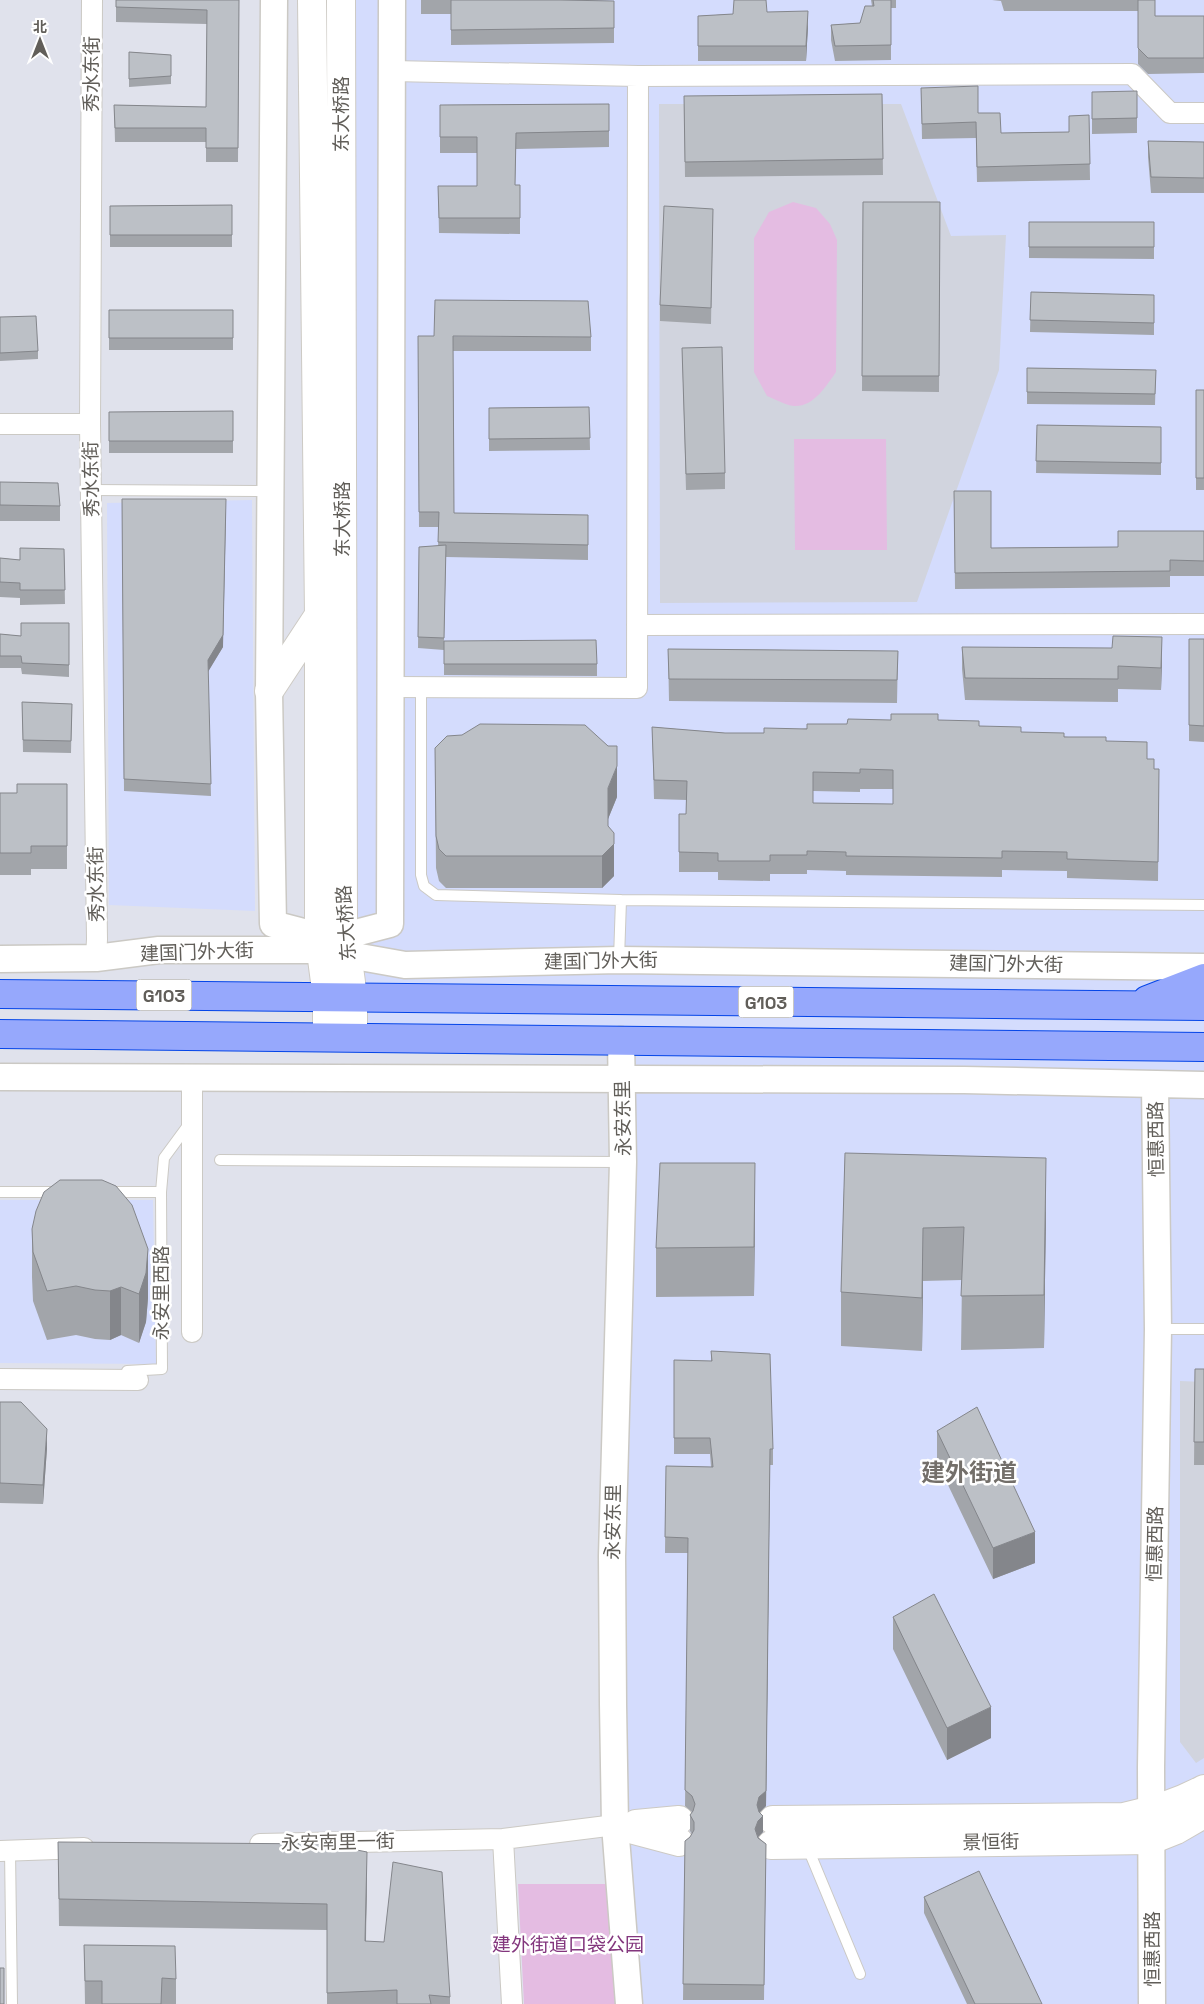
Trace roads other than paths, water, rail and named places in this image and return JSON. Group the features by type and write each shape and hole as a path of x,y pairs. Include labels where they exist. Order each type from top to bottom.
{"highway":[{"path":"1133,1006 1204,978"},
{"name":"建国门外大街","path":"0,994 1204,1006"},
{"name":"G103","path":"0,1034 340,1036 1204,1047"}],"main road":[{"name":"东大桥路","path":"312,0 319,615 332,944 340,997 340,1036"},
{"name":"东大桥路","path":"332,944 341,0"},
{"path":"269,691 319,615"},
{"name":"景恒街","path":"1204,1789 1189,1797 1152,1811 1124,1817 772,1832 806,1845 1151,1840 1176,1830 1204,1814"},
{"path":"615,1825 679,1831"}],"street":[{"name":"秀水东街","path":"92,0 90,424 96,958"},
{"path":"274,0 269,691 273,924 332,944 390,924 392,0"},
{"path":"392,71 638,76 1132,74 1170,113 1204,113"},
{"path":"391,687 637,688 638,76"},
{"path":"0,424 90,424"},
{"path":"637,625 1204,624"},
{"name":"建国门外大街","path":"0,959 96,958 159,950 332,944 405,965 619,960 1204,967"},
{"name":"永安东里","path":"621,1040 623,1162 612,1556 615,1825 628,2004"},
{"path":"0,1077 964,1080 1204,1085"},
{"name":"永安里西路","path":"192,1078 192,1332"},
{"name":"恒惠西路","path":"1152,2004 1151,1767 1158,1329 1155,1085"},
{"path":"0,1379 138,1380"},
{"name":"永安南里一街","path":"237,1845 503,1838 615,1825"},
{"path":"503,1838 512,2004"},
{"path":"5,1850 99,1848"}],"lane":[{"path":"91,490 271,491"},
{"path":"421,687 422,875 424,886 436,895 621,900 1204,906"},
{"path":"619,960 621,900"},
{"name":"永安里西路","path":"56,1380 87,1374 162,1369 161,1192 164,1158 192,1119"},
{"path":"220,1160 623,1162"},
{"path":"0,1192 66,1192"},
{"path":"95,1192 161,1192"},
{"path":"1158,1329 1204,1329"},
{"path":"806,1845 860,1974"},
{"path":"5,1850 12,2004"}],"district":[{"name":"建外街道","path":"969,1472"}],"park label":[{"name":"建外街道口袋公园","path":"568,1944"}]}
